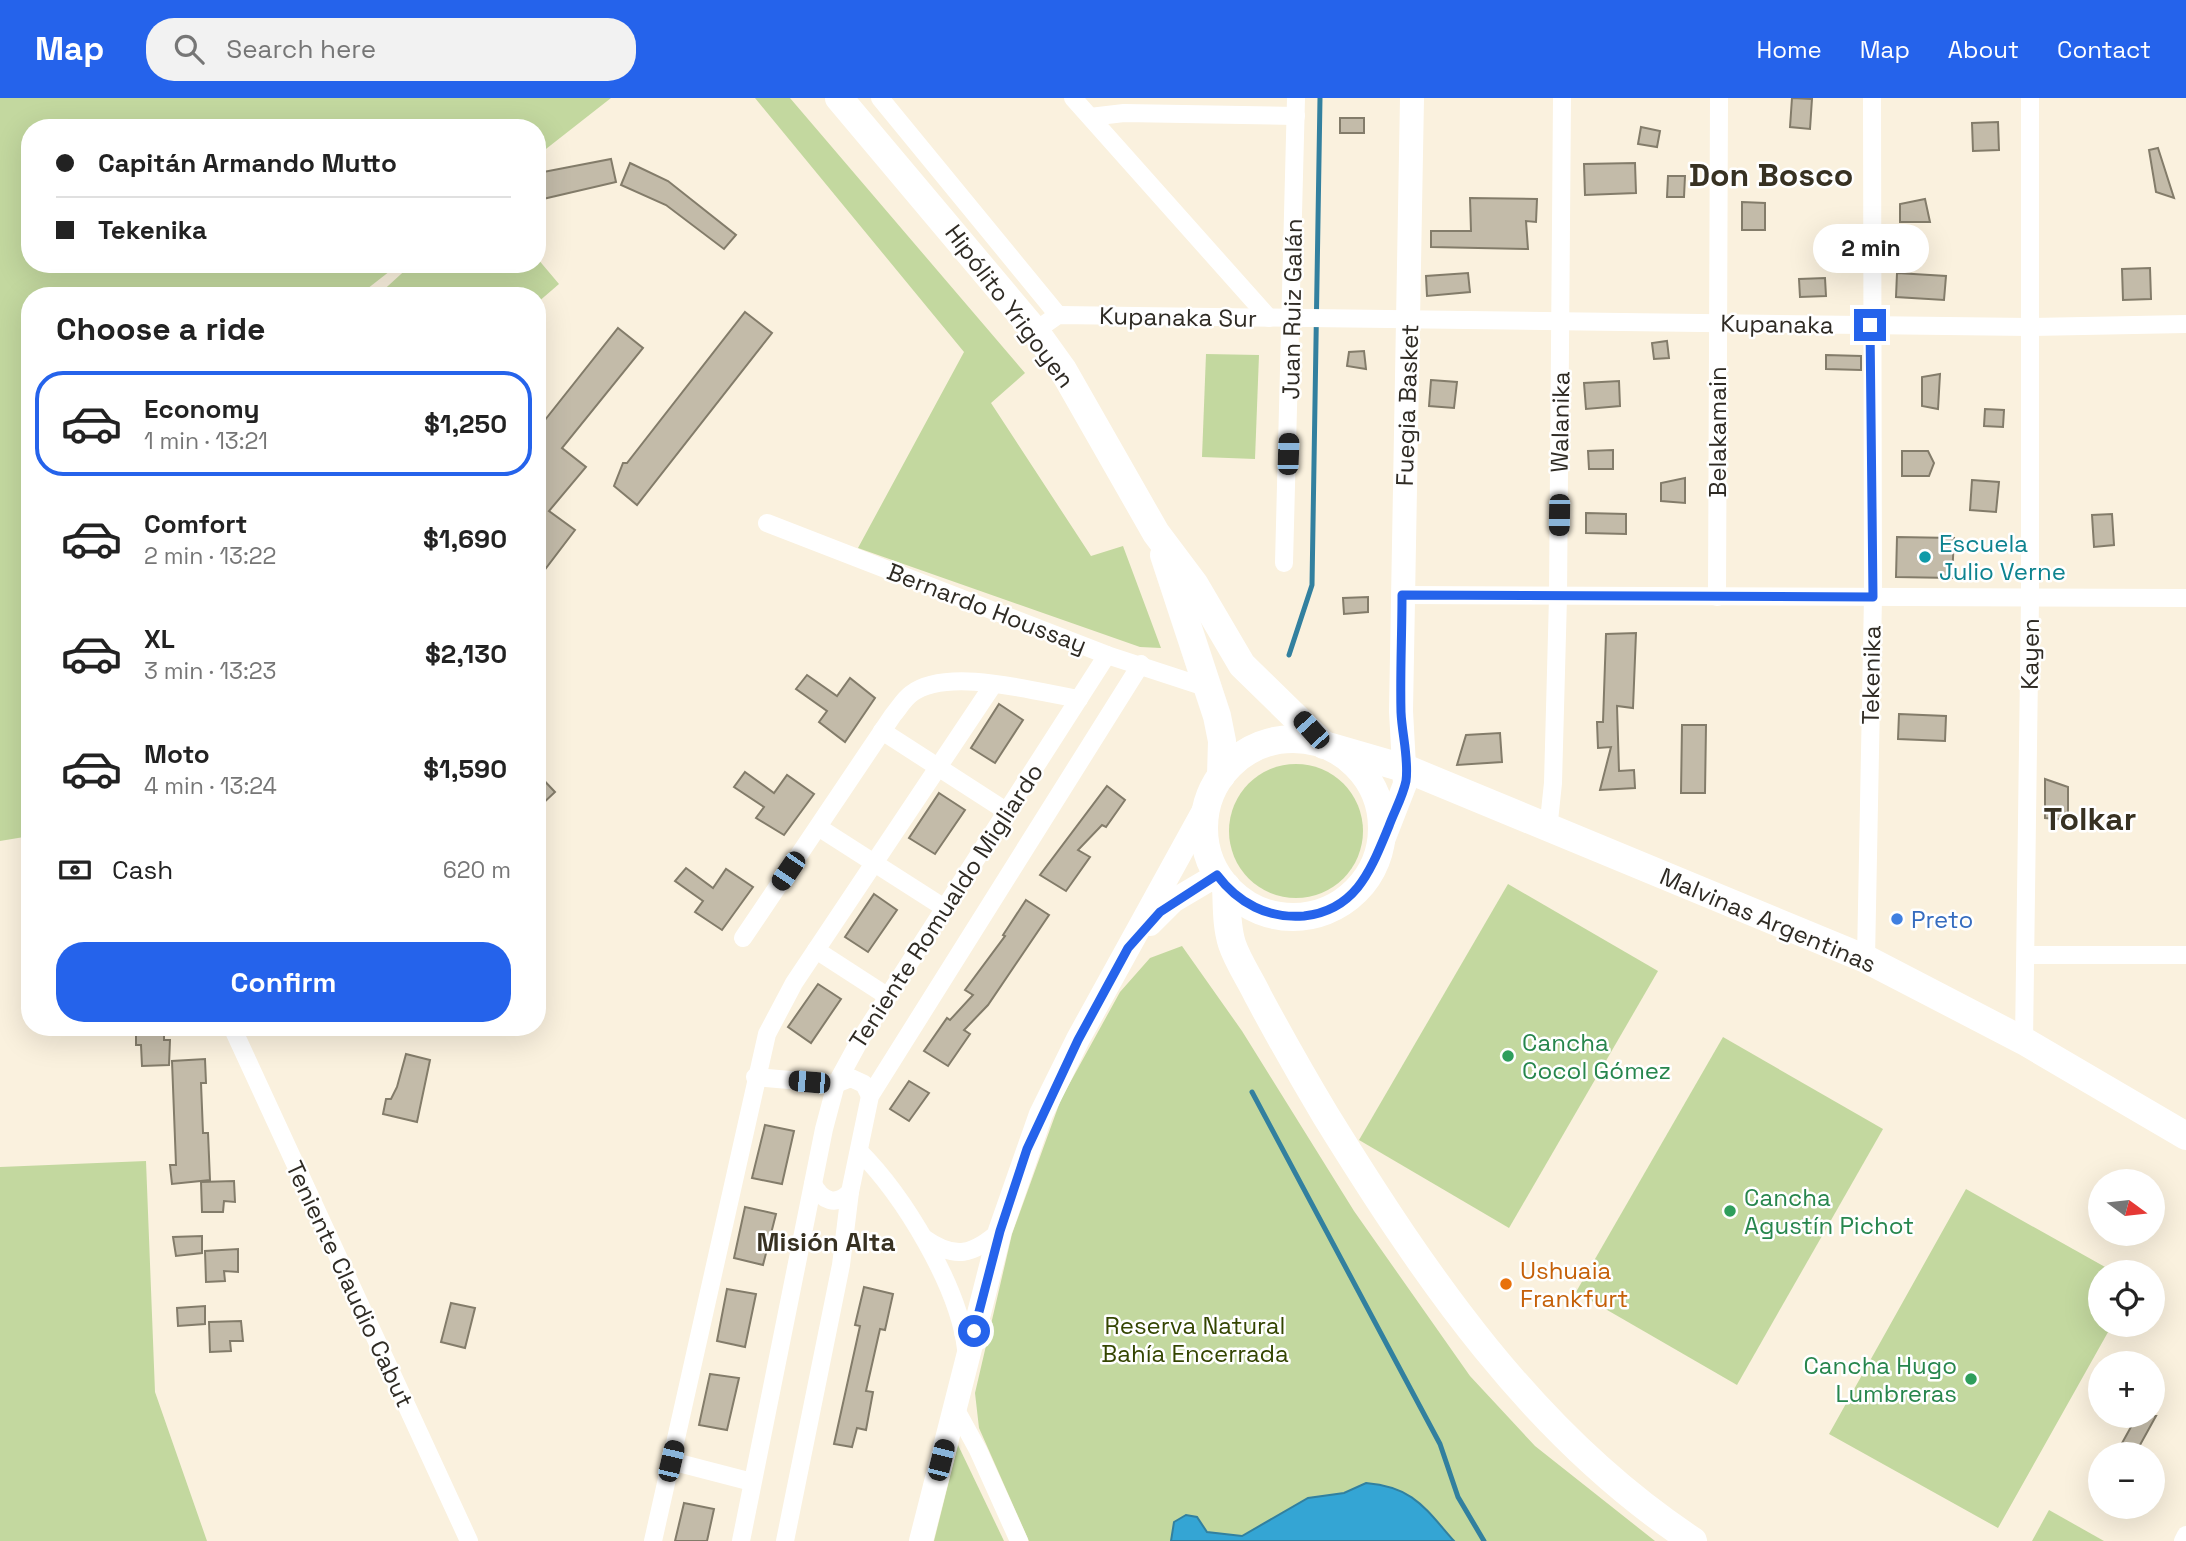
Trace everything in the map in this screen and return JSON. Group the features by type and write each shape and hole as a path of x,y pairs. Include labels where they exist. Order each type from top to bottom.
{"main road":[{"name":"Hipólito Yrigoyen","path":"839,98 1035,331 1063,370 1156,533"},
{"path":"1156,533 1208,688 1222,741 1221,776"},
{"name":"Malvinas Argentinas","path":"1156,533 1195,585 1242,665 1327,746 1395,765 1866,959 2024,1041 2186,1136"},
{"path":"1306,739 1327,746 1351,760 1367,778 1377,800 1382,824 1380,848 1371,871 1356,890 1337,905 1314,915 1290,917 1266,913 1244,902 1222,880 1207,852 1204,827 1208,803 1221,776 1252,749 1270,742 1306,739"},
{"path":"1222,880 1232,945 1294,1063 1389,1217 1435,1284 1548,1421 1656,1515 1693,1541"}],"street":[{"path":"880,98 1058,315 1035,331"},
{"path":"1073,98 1269,318"},
{"name":"Fuegia Basket","path":"1380,848 1405,784 1395,765 1401,711 1412,98"},
{"name":"Walanika","path":"1548,830 1553,783 1558,597 1562,98"},
{"name":"Belakamain","path":"1717,597 1719,98"},
{"name":"Tekenika","path":"1866,959 1873,597 1870,325 1872,98"},
{"name":"Kayen","path":"2024,1041 2030,597 2030,98"},
{"path":"1090,117 1124,113 1296,107"},
{"name":"Juan Ruiz Galán","path":"1284,563 1299,319 1296,107"},
{"name":"Kupanaka Sur","path":"1058,315 1409,319"},
{"name":"Kupanaka","path":"1409,319 2030,327 2186,324"},
{"name":"Bernardo Houssay","path":"767,523 1107,655 1208,688"},
{"path":"1402,595 2186,598"},
{"name":"Teniente Romualdo Migliardo","path":"741,1541 813,1184 836,1084 943,907 1107,655"},
{"name":"Teniente Romualdo Migliardo","path":"785,1541 841,1265 850,1192 870,1096 1141,664"},
{"path":"743,938 882,731 911,694 928,685 966,681 1079,699"},
{"path":"653,1541 755,1077 767,1034 778,1009 816,950 993,685"},
{"path":"882,731 1006,811"},
{"path":"921,1541 1000,1231 1041,1114 1208,803"},
{"path":"818,827 943,907"},
{"path":"1128,948 1167,906 1222,880"},
{"path":"816,950 887,996"},
{"path":"2026,955 2186,955"},
{"name":"Teniente Claudio Cabut","path":"236,1036 469,1541"},
{"path":"755,1077 836,1084 844,1079 859,1080 868,1089 870,1096"},
{"path":"859,1151 895,1191 922,1237 959,1315 967,1356"},
{"path":"813,1184 818,1195 832,1201 845,1198 850,1192"},
{"path":"922,1237 939,1249 955,1253 972,1251 1000,1231"},
{"path":"954,1406 978,1450 1019,1541"},
{"path":"671,1461 752,1482"},
{"path":"2183,1541 2186,1535"}],"green space":[{"path":"0,98 611,98 546,149 546,119 21,119 21,273 387,273 370,287 21,287 21,838 0,841"},
{"path":"755,98 790,98 1025,373 991,403 1091,556 1123,546 1161,648 1140,647 858,548 964,352"},
{"path":"546,269 559,284 546,295 546,287 387,287 402,273 546,273"},
{"path":"1206,354 1259,355 1255,459 1202,457"},
{"path":"1296,764 1322,769 1343,784 1358,805 1363,831 1358,857 1343,878 1322,893 1296,898 1270,893 1249,878 1234,857 1229,831 1234,805 1249,784 1270,769"},
{"name":"Cancha Cocol Gómez","path":"1508,884 1658,971 1509,1228 1359,1140"},
{"name":"Reserva Natural Bahía Encerrada","path":"1182,946 1242,1031 1354,1211 1470,1376 1535,1446 1655,1541 1029,1541 979,1428 975,1393 1012,1234 1061,1099 1120,992 1150,958"},
{"name":"Cancha Agustín Pichot","path":"1723,1037 1883,1129 1737,1385 1576,1292"},
{"path":"146,1161 155,1392 207,1541 0,1541 0,1167"},
{"name":"Cancha Hugo Lumbreras","path":"1966,1189 2093,1260 2088,1260 2088,1337 2105,1337 2097,1351 2088,1351 2088,1368 1998,1528 1829,1434"},
{"path":"958,1445 1004,1541 934,1541"},
{"path":"2049,1510 2104,1541 2032,1541"}],"water":[{"path":"1366,1483 1382,1485 1407,1494 1425,1509 1454,1541 1171,1541 1174,1522 1186,1515 1197,1517 1207,1532 1242,1536 1308,1498 1344,1493"}],"building":[{"path":"1792,98 1812,99 1810,129 1790,127"},
{"path":"1340,118 1364,118 1364,133 1340,133"},
{"path":"1998,122 1999,150 1973,151 1972,123"},
{"path":"1641,127 1660,131 1657,147 1638,144"},
{"path":"2158,148 2174,198 2156,192 2149,150"},
{"path":"611,159 616,182 546,198 546,171"},
{"path":"630,163 668,181 736,235 724,249 666,205 621,185"},
{"path":"1635,163 1636,193 1585,195 1584,164"},
{"path":"1668,176 1685,176 1684,197 1667,197"},
{"path":"1470,198 1537,199 1536,222 1526,221 1528,249 1431,247 1431,231 1471,231"},
{"path":"1925,199 1930,222 1900,222 1900,204"},
{"path":"1742,202 1765,203 1765,230 1742,230"},
{"path":"2150,268 2151,299 2123,300 2122,269"},
{"path":"1468,273 1470,292 1427,296 1426,276"},
{"path":"1897,273 1946,276 1944,300 1896,297"},
{"path":"1825,278 1826,296 1800,297 1799,279"},
{"path":"745,312 772,333 637,505 614,486 623,463 627,463"},
{"path":"618,328 643,348 562,448 586,467 549,511 575,530 546,568 546,419"},
{"path":"1667,341 1669,358 1654,359 1652,343"},
{"path":"1364,351 1366,369 1347,366 1349,352"},
{"path":"1826,355 1861,356 1861,370 1826,369"},
{"path":"1940,374 1938,409 1922,406 1922,377"},
{"path":"1431,380 1457,382 1454,408 1429,406"},
{"path":"1619,381 1620,406 1586,409 1584,383"},
{"path":"1985,409 2004,410 2003,427 1984,426"},
{"path":"1613,450 1613,469 1589,469 1588,451"},
{"path":"1902,451 1928,451 1934,463 1929,476 1902,476"},
{"path":"1685,478 1685,503 1661,501 1661,483"},
{"path":"1972,480 1999,482 1996,512 1970,510"},
{"path":"1586,513 1626,514 1626,534 1586,533"},
{"path":"2112,514 2114,545 2094,547 2092,515"},
{"name":"Escuela Julio Verne","path":"1897,537 1954,538 1952,578 1896,577"},
{"path":"1368,597 1368,612 1344,614 1343,598"},
{"path":"1636,633 1633,708 1617,706 1619,771 1634,770 1635,788 1600,790 1611,747 1598,748 1597,722 1603,722 1606,634"},
{"path":"807,675 837,696 850,678 875,698 845,742 819,722 827,711 796,689"},
{"path":"999,704 1023,720 995,763 971,748"},
{"path":"1899,714 1946,716 1945,741 1898,739"},
{"path":"1682,725 1706,725 1705,793 1681,793"},
{"path":"1500,733 1502,762 1457,765 1466,735"},
{"path":"745,772 774,793 787,775 814,794 784,835 756,818 764,807 734,787"},
{"path":"2045,779 2068,787 2068,820 2045,818"},
{"path":"546,782 555,792 546,800"},
{"path":"1107,786 1125,800 1106,827 1102,825 1078,850 1090,857 1066,891 1040,875"},
{"path":"939,793 965,810 935,854 909,838"},
{"path":"686,868 713,888 726,869 753,887 722,930 695,912 703,901 675,881"},
{"path":"874,894 897,910 868,952 845,937"},
{"path":"1026,900 1049,915 988,1005 964,1030 970,1034 948,1066 924,1051 947,1018 950,1020 973,995 965,990 1005,936 1003,935"},
{"path":"818,984 841,999 811,1043 788,1027"},
{"path":"136,1036 164,1036 164,1040 170,1040 169,1065 142,1066 141,1045 136,1045"},
{"path":"406,1054 430,1060 417,1122 383,1114 386,1099 391,1099 397,1087"},
{"path":"205,1059 206,1083 201,1083 203,1133 208,1133 210,1180 172,1184 170,1165 176,1165 172,1061"},
{"path":"909,1081 929,1093 909,1121 890,1109"},
{"path":"765,1125 794,1131 782,1184 752,1178"},
{"path":"234,1181 235,1202 224,1201 223,1212 202,1212 201,1182"},
{"path":"745,1207 776,1214 763,1265 734,1258"},
{"path":"202,1236 202,1253 176,1256 173,1237"},
{"path":"238,1249 238,1272 224,1271 225,1281 206,1282 205,1251"},
{"path":"864,1287 893,1294 885,1330 880,1329 866,1391 873,1392 866,1430 857,1428 852,1447 834,1444 860,1326 855,1325"},
{"path":"727,1289 756,1294 745,1347 717,1341"},
{"path":"451,1303 475,1308 465,1348 441,1342"},
{"path":"205,1306 205,1324 178,1326 177,1308"},
{"path":"241,1321 243,1341 230,1341 231,1351 210,1352 209,1322"},
{"path":"710,1374 739,1378 727,1430 699,1425"},
{"path":"2130,1428 2149,1428 2142,1442 2123,1442"},
{"path":"684,1503 714,1509 707,1541 675,1541"}],"waterway":[{"path":"1289,655 1312,585 1320,98"},
{"path":"1252,1092 1440,1444 1458,1497 1484,1541"}],"place":[{"name":"Escuela Julio Verne","path":"1925,557"},
{"name":"Preto","path":"1897,919"},
{"name":"Cancha Cocol Gómez","path":"1508,1056"},
{"name":"Cancha Agustín Pichot","path":"1730,1211"},
{"name":"Ushuaia Frankfurt","path":"1506,1284"},
{"name":"Cancha Hugo Lumbreras","path":"1971,1379"}],"district":[{"name":"Don Bosco","path":"1771,175"},
{"name":"Tolkar","path":"2090,819"},
{"name":"Misión Alta","path":"826,1242"}],"route":[{"path":"974,1331 1000,1231 1041,1114 1058,1077 1128,948 1173,901 1217,875 1244,902 1266,913 1290,917 1314,915 1337,905 1356,890 1371,871 1405,784 1401,711 1402,595 1873,597 1870,325"}]}
